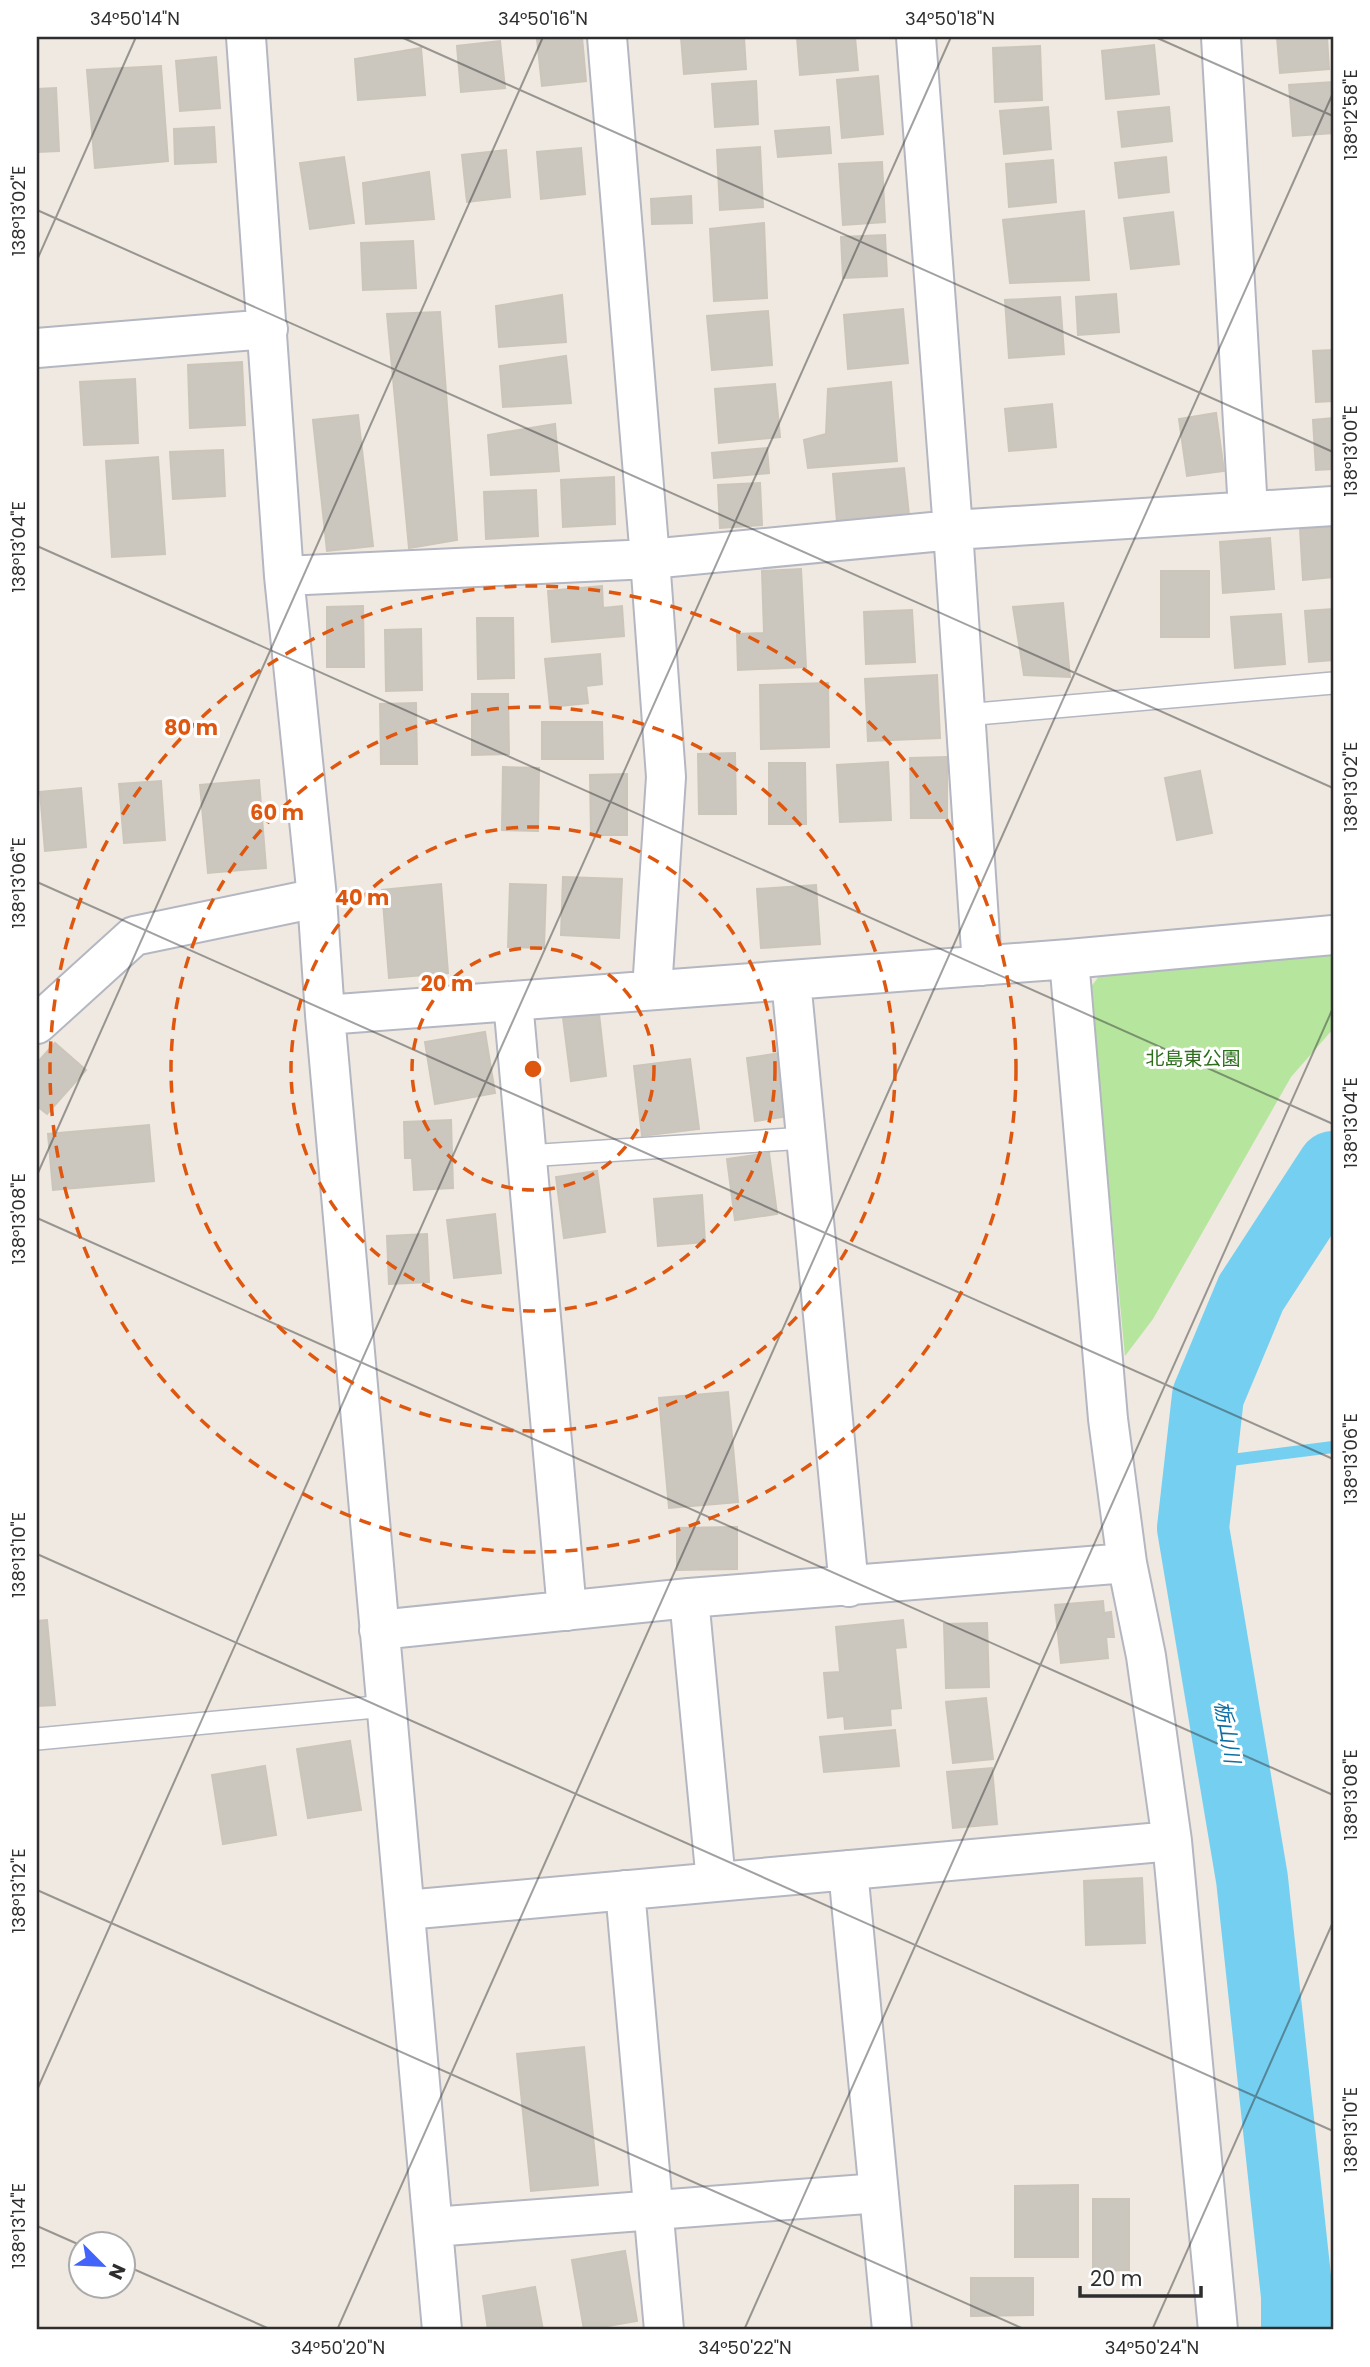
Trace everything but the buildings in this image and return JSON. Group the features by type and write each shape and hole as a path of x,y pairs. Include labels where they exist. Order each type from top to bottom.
{"street":[{"path":"246,37 284,576 317,898 325,1015 442,2330"},
{"path":"607,37 666,777 652,990"},
{"path":"916,37 982,965"},
{"path":"1221,37 1248,512"},
{"path":"37,348 268,329"},
{"path":"284,576 650,559 953,530 1333,506"},
{"path":"37,1024 134,936 317,898"},
{"path":"325,1015 1069,959 1333,935"},
{"path":"1069,959 1108,1419 1127,1563 1146,1656 1172,1842 1218,2330"},
{"path":"791,980 849,1587"},
{"path":"513,1001 567,1611"},
{"path":"379,1630 690,1598 1127,1563"},
{"path":"690,1598 716,1882"},
{"path":"406,1909 1172,1842"},
{"path":"848,1871 892,2330"},
{"path":"625,1890 664,2330"},
{"path":"433,2227 879,2193"}],"lane":[{"path":"965,715 1333,683"},
{"path":"526,1156 806,1138"},
{"path":"37,1739 386,1706"}],"green space":[{"name":"北島東公園","path":"1333,950 1333,1029 1291,1077 1153,1319 1125,1356 1090,988 1103,971"}],"waterway":[{"name":"栃山川","path":"1297,2330 1297,2296 1252,1879 1193,1528 1208,1396 1251,1293 1333,1167"},
{"path":"1200,1464 1333,1447"}]}
